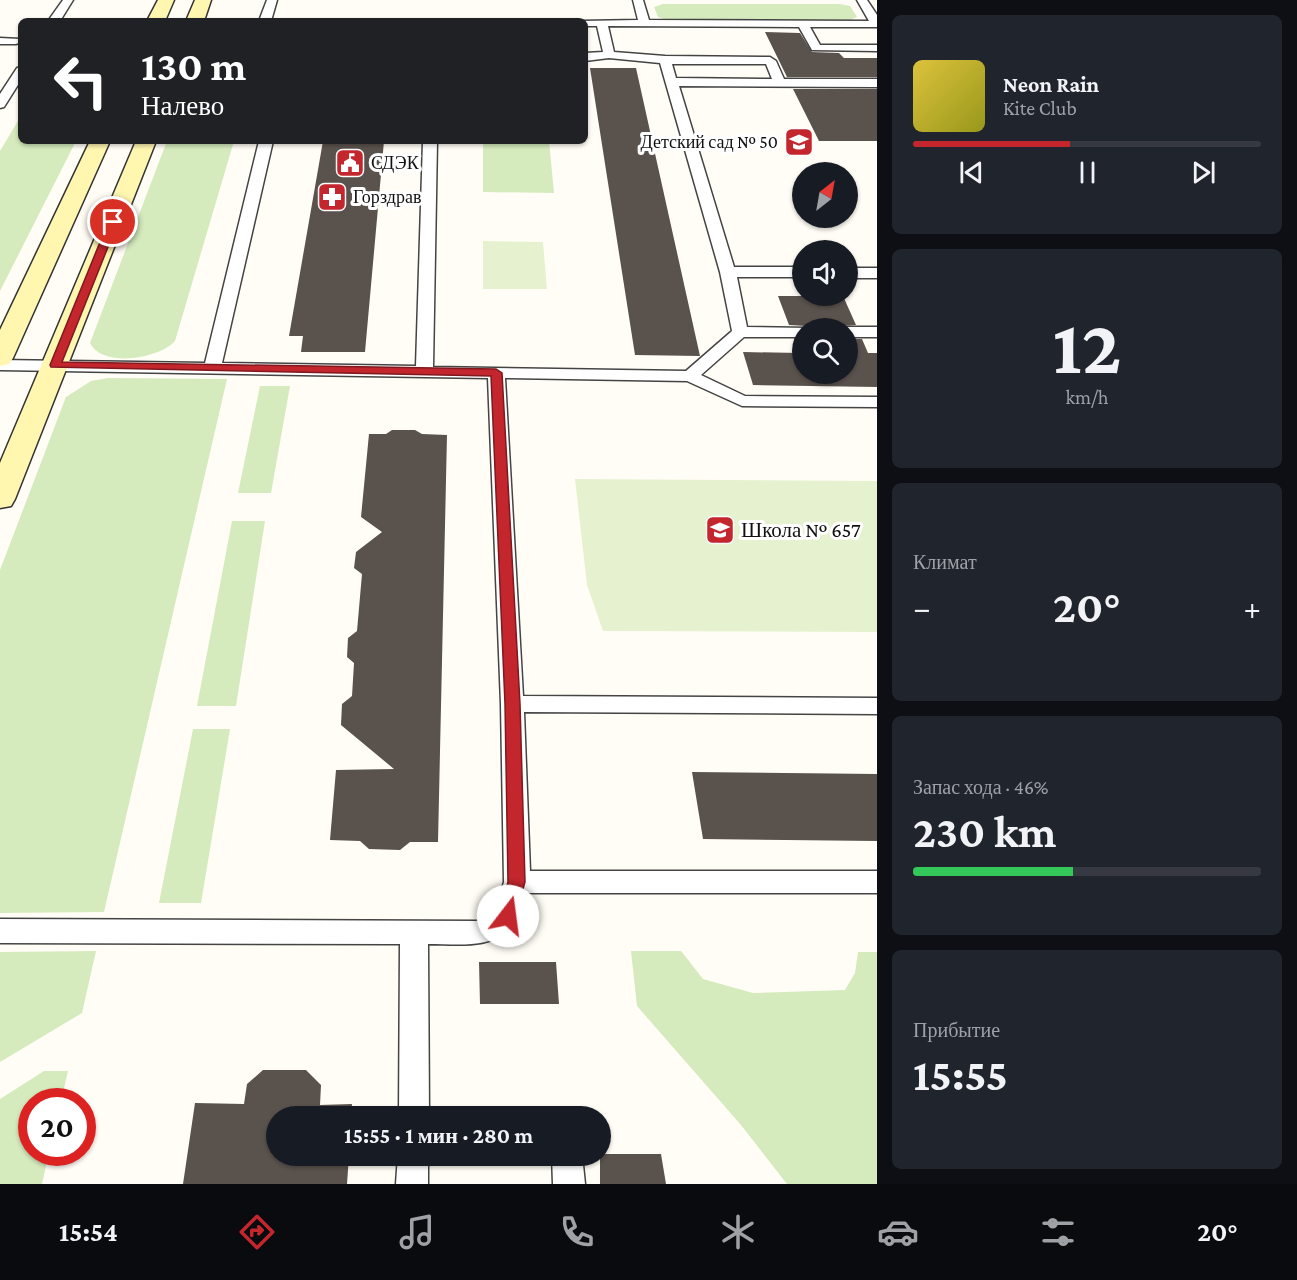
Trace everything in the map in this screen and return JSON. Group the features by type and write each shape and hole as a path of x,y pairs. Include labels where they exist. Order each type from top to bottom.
{"main road":[{"path":"157,18 166,0"},
{"path":"196,18 203,0"},
{"path":"0,358 99,144"},
{"path":"0,499 145,144"}],"lane":[{"path":"56,18 68,0"},
{"path":"266,18 272,0"},
{"path":"638,0 644,23"},
{"path":"588,23 877,24 867,4"},
{"path":"602,23 609,55"},
{"path":"803,24 816,48 877,48"},
{"path":"0,41 16,41"},
{"path":"588,57 609,55 664,60 770,61 778,82"},
{"path":"664,60 728,272 740,332"},
{"path":"0,104 18,77"},
{"path":"671,82 877,83"},
{"path":"212,368 265,144"},
{"path":"424,372 429,144"},
{"path":"728,272 792,272"},
{"path":"858,273 877,273"},
{"path":"690,376 740,332 792,332"},
{"path":"858,332 877,332"},
{"path":"0,365 690,376 742,400 877,402"},
{"path":"0,931 414,935 482,933 508,916 517,882 512,704 496,373"},
{"path":"512,704 877,706"},
{"path":"517,882 877,882"},
{"path":"414,935 414,1106"},
{"path":"411,1184 412,1166"},
{"path":"568,1166 569,1184"}],"green space":[{"path":"663,4 840,4 850,6 857,17 847,21 667,20 658,17 654,7"},
{"path":"18,121 18,144 74,144 0,291 0,151"},
{"path":"166,144 233,144 175,341 157,352 131,358 106,356 96,351 90,343"},
{"path":"483,144 549,144 554,193 483,192"},
{"path":"483,241 543,242 547,289 483,289"},
{"path":"108,378 227,379 104,912 0,913 0,570 66,397 91,381"},
{"path":"260,386 290,386 271,493 238,493"},
{"name":"Школа № 657","path":"575,479 877,481 877,632 603,631 587,585"},
{"path":"232,521 265,521 236,706 197,706"},
{"path":"193,729 230,729 201,903 159,903"},
{"path":"96,951 82,1013 0,1062 0,952"},
{"path":"631,951 681,951 703,979 753,993 845,990 855,973 858,952 877,952 877,1184 787,1184 741,1125 637,1006"},
{"path":"44,1071 68,1071 64,1088 18,1088 18,1166 46,1166 42,1184 0,1184 0,1099"}],"building":[{"path":"765,32 800,33 812,52 839,53 844,58 877,58 877,77 787,77"},
{"path":"590,68 636,68 700,356 635,355"},
{"path":"793,89 877,89 877,141 819,141"},
{"path":"322,144 384,144 365,352 301,352 303,336 289,336"},
{"path":"778,296 792,296 792,306 847,306 853,318 792,318 792,325 789,325"},
{"path":"858,339 862,339 868,353 877,353 877,387 753,385 743,352 792,353 792,384 858,384"},
{"path":"392,430 415,430 422,434 447,435 438,842 410,842 400,850 369,849 360,841 330,840 336,770 394,769 341,725 342,704 352,696 354,663 347,657 348,638 357,631 362,574 354,568 356,552 382,532 361,517 369,434 386,434"},
{"path":"692,772 877,774 877,841 703,839"},
{"path":"479,962 556,962 559,1004 480,1004"},
{"path":"263,1070 306,1070 321,1085 320,1105 352,1104 352,1106 266,1106 266,1166 348,1166 347,1184 183,1184 195,1103 244,1104 247,1084"},
{"path":"611,1154 661,1154 666,1184 600,1184 600,1166 611,1166"}],"place":[{"name":"Детский сад № 50","path":"799,142"},
{"name":"СДЭК","path":"350,163"},
{"name":"Горздрав","path":"332,197"},
{"name":"Школа № 657","path":"720,530"}],"route":[{"path":"113,222 55,365 496,373 512,704 517,882 508,916"}]}
